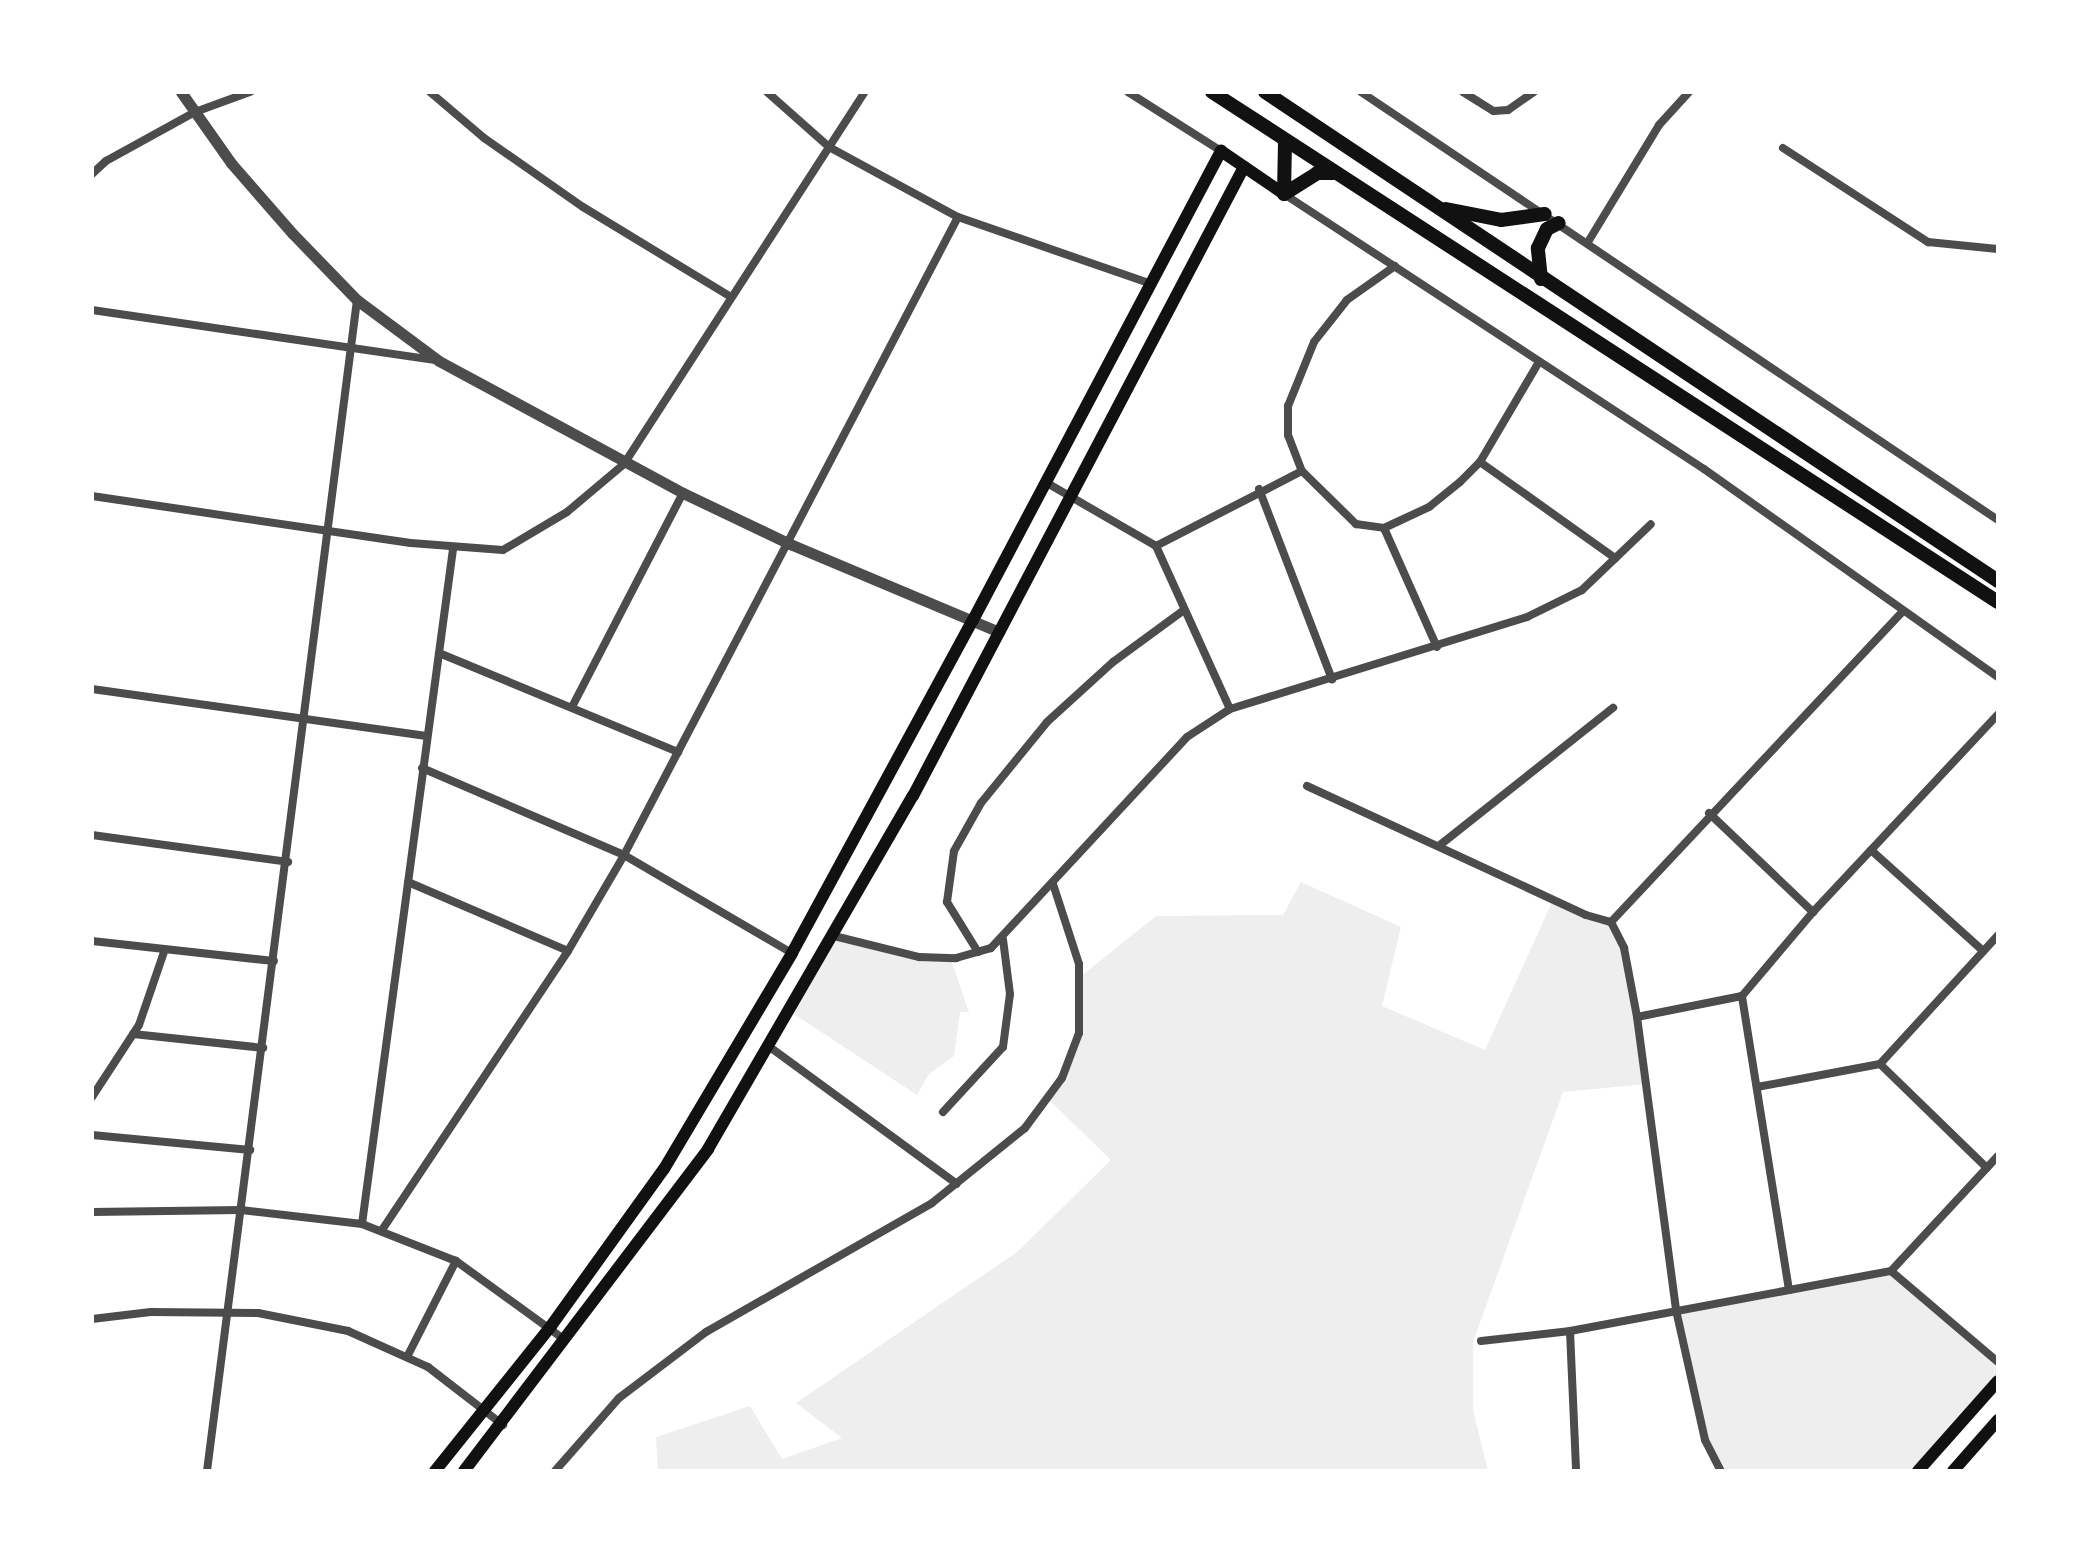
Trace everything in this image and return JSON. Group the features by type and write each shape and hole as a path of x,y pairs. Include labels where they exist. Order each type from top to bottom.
{"main road":[{"path":"1212,92 1998,602"},
{"path":"1265,92 1430,205 1998,581"},
{"path":"1284,194 1285,142"},
{"path":"435,1471 551,1326 664,1169 792,953 1047,483 1221,151 1284,194"},
{"path":"464,1471 503,1425 708,1149 834,936 999,632 1244,167"},
{"path":"1284,194 1317,173 1333,173"},
{"path":"1430,205 1501,220 1545,214"},
{"path":"1541,279 1538,248 1547,229 1559,223"},
{"path":"1918,1471 1998,1381"},
{"path":"1953,1471 1998,1420"}],"street":[{"path":"181,92 241,174 357,300 439,361 624,464 683,493 790,544 999,632"},
{"path":"92,174 106,161 195,112 250,92"},
{"path":"430,92 484,138 583,207 731,297"},
{"path":"767,92 829,147 958,217 1152,284"},
{"path":"92,496 453,549 503,550 567,512 624,464 865,92"},
{"path":"1128,92 1221,151"},
{"path":"1361,92 1998,520"},
{"path":"1463,92 1494,111 1508,110 1534,92"},
{"path":"1588,242 1659,125 1689,92"},
{"path":"1783,148 1928,242 1998,249"},
{"path":"1284,194 1704,469 1998,677"},
{"path":"382,1230 568,951 624,855 790,544 958,217"},
{"path":"1395,266 1347,300 1314,342 1293,384 1288,435 1302,471 1356,524 1384,528 1429,507 1480,462 1539,362"},
{"path":"207,1471 288,862 304,717 354,346 357,300"},
{"path":"92,310 354,346 439,361"},
{"path":"1480,462 1615,558"},
{"path":"1156,546 1259,489 1302,471"},
{"path":"1047,483 1156,546 1230,709"},
{"path":"1259,489 1332,679"},
{"path":"573,705 683,493"},
{"path":"834,936 919,957 978,952 1003,939 1161,759 1230,709 1527,617 1582,590 1651,524"},
{"path":"1384,528 1437,647"},
{"path":"362,1224 425,736 453,549"},
{"path":"978,952 947,902 954,851 981,803 1047,722 1113,662 1184,610"},
{"path":"1611,922 1709,813 1902,612"},
{"path":"439,653 573,705 678,752"},
{"path":"92,689 425,736"},
{"path":"1440,845 1613,708"},
{"path":"1637,1017 1742,996 1813,912 1998,714"},
{"path":"422,768 624,855 792,953"},
{"path":"1307,786 1611,922 1624,948 1637,1017 1676,1310 1705,1440 1721,1471"},
{"path":"1709,813 1813,912"},
{"path":"92,835 288,862"},
{"path":"1871,850 1983,951"},
{"path":"408,882 568,951"},
{"path":"555,1471 619,1398 706,1332 932,1203 1025,1128 1071,1059 1079,1033 1079,964 1053,884"},
{"path":"1757,1087 1880,1064 1998,935"},
{"path":"943,1112 1003,1047 1010,994 1003,939"},
{"path":"92,941 274,961"},
{"path":"92,1097 133,1034 165,949"},
{"path":"1742,996 1789,1290"},
{"path":"133,1034 263,1048"},
{"path":"767,1045 957,1184"},
{"path":"1880,1064 1987,1168"},
{"path":"92,1135 250,1150"},
{"path":"1481,1341 1570,1331 1891,1271 1998,1156"},
{"path":"92,1212 241,1210 362,1224 456,1261 551,1326 566,1341"},
{"path":"407,1357 456,1261"},
{"path":"1891,1271 1998,1362"},
{"path":"92,1319 151,1312 258,1313 348,1331 407,1357 485,1409 503,1425"},
{"path":"1570,1331 1576,1471"}],"shaded area":[{"path":"1301,882 1401,927 1382,1006 1485,1050 1553,900 1611,922 1625,955 1646,1084 1563,1092 1473,1342 1473,1410 1488,1471 658,1471 656,1437 750,1406 782,1459 842,1438 796,1403 1017,1252 1111,1160 1048,1099 1079,1033 1080,977 1156,916 1283,915"},
{"path":"834,936 879,951 950,957 969,1012 960,1012 954,1056 929,1074 917,1095 788,1010"},
{"path":"1891,1271 1998,1362 1998,1381 1915,1471 1721,1471 1705,1440 1676,1310"}]}
